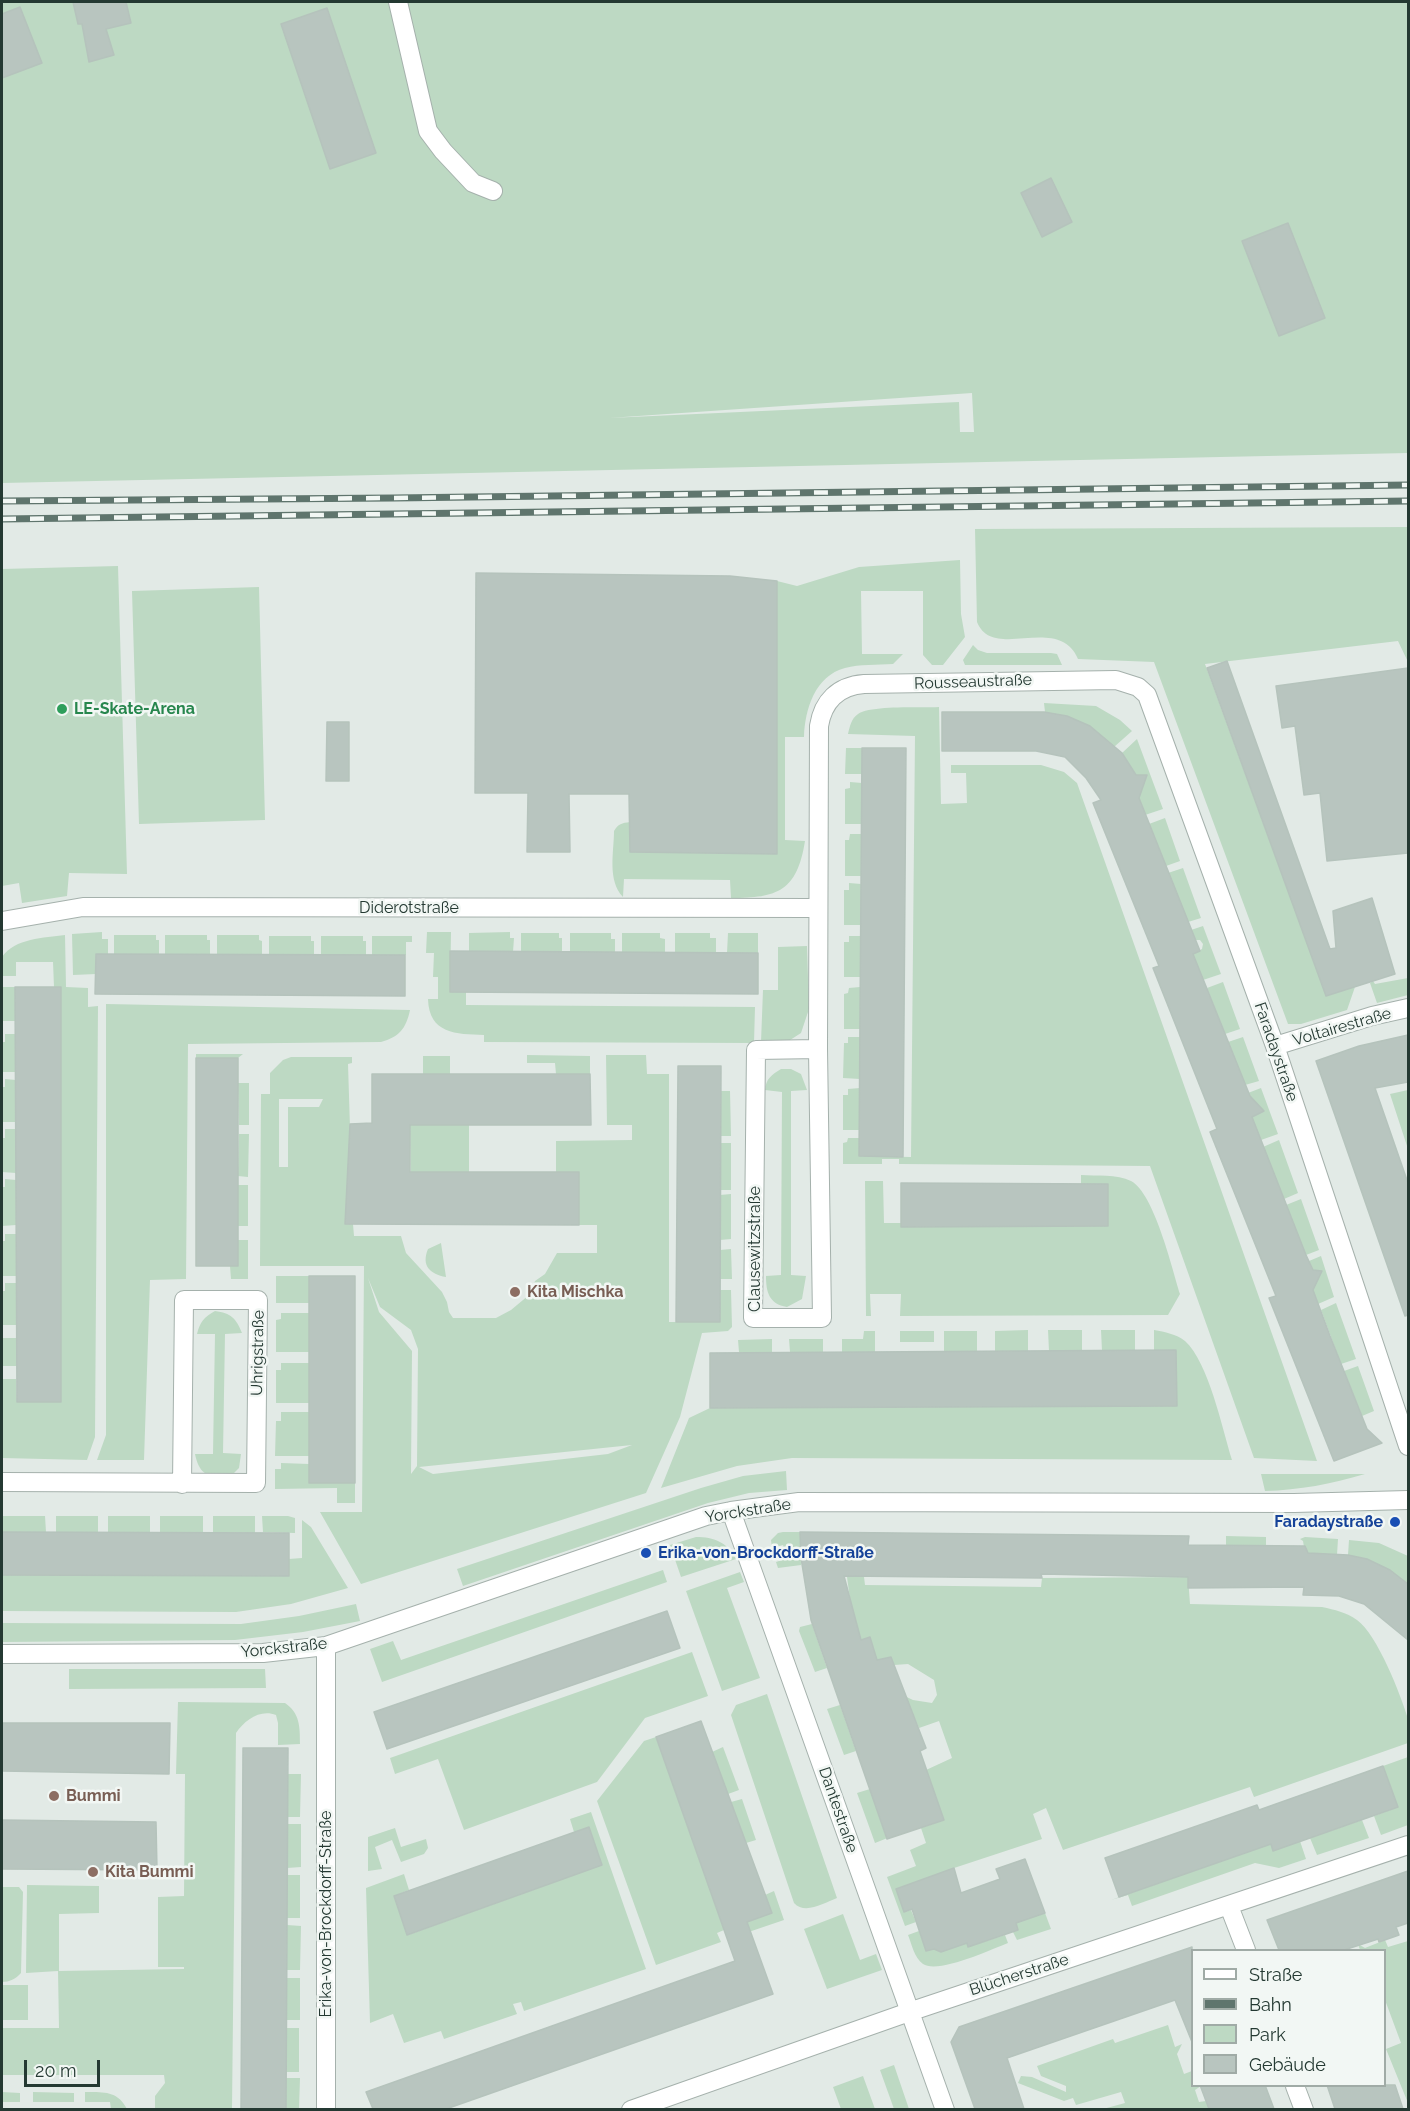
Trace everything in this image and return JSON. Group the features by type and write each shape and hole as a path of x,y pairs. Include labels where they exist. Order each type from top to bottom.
{"street":[{"path":"398,2 428,131 473,183 493,191"},
{"name":"Rousseaustraße","path":"819,726 824,707 832,696 843,688 853,685 1116,680 1138,687 1147,695"},
{"name":"Faradaystraße","path":"1147,695 1275,1046 1408,1446"},
{"name":"Clausewitzstraße","path":"818,1050 756,1050 753,1318 822,1318 818,1050 819,726"},
{"name":"Diderotstraße","path":"2,921 83,907 818,908"},
{"name":"Voltairestraße","path":"1275,1046 1372,1016 1408,1008"},
{"name":"Uhrigstraße","path":"2,1482 182,1484 256,1483 258,1300 184,1300 182,1484"},
{"name":"Yorckstraße","path":"2,1654 263,1653 326,1646 706,1516 799,1502 1294,1503 1408,1500"},
{"name":"Dantestraße","path":"731,1511 945,2109"},
{"name":"Erika-von-Brockdorff-Straße","path":"326,1646 326,2109"},
{"name":"Blücherstraße","path":"631,2109 909,2012 1408,1845"},
{"path":"1229,1906 1246,1949"},
{"path":"1296,2087 1304,2109"}],"green space":[{"path":"2,2 1408,2 1408,453 2,483","holes":["972,393 974,432 960,432 959,402 609,418"]},
{"path":"1408,527 1408,662 1398,641 1205,664 1326,995 1355,987 1347,1010 1301,1024 1288,1024 1154,662 1078,659 1069,646 1056,639 997,638 985,633 977,622 975,529"},
{"path":"960,560 961,614 965,637 943,665 932,665 923,655 923,591 861,591 862,654 903,654 893,664 845,668 826,678 819,686 810,705 804,737 785,737 785,840 805,841 797,871 783,888 761,896 731,898 730,880 624,879 623,897 615,882 612,866 614,831 622,823 630,822 630,852 776,854 777,581 797,586 859,567"},
{"name":"LE-Skate-Arena","path":"118,566 127,874 69,873 67,896 22,903 19,883 2,886 2,569"},
{"path":"259,587 265,820 139,824 132,591"},
{"path":"973,645 978,650 987,653 1057,654 1062,665 965,665 963,660"},
{"path":"1044,703 1096,706 1120,720 1132,731 1114,747 1082,724 1045,712"},
{"path":"939,707 941,804 967,803 966,773 951,773 951,765 1041,765 1064,772 1077,783 1317,1461 1254,1458 1150,1166 899,1164 899,1159 882,1159 882,1164 843,1164 843,1143 847,1142 848,1138 859,1138 860,1156 911,1157 915,736 848,734 854,718 864,711 885,708"},
{"path":"1137,739 1163,809 1145,815 1135,788 1136,775 1122,753"},
{"path":"846,748 862,748 862,774 845,774"},
{"path":"850,782 862,783 862,824 845,824 845,789 850,788"},
{"path":"1165,818 1180,861 1166,866 1149,824"},
{"path":"850,834 861,834 861,876 845,876 845,840 849,840"},
{"path":"1183,868 1201,918 1188,922 1168,873"},
{"path":"849,883 861,884 861,925 844,925 844,890 849,890"},
{"path":"1203,926 1221,974 1203,980 1193,954 1202,949 1203,944 1200,940 1195,940 1191,930"},
{"path":"102,932 102,939 108,939 108,954 96,954 96,974 73,975 72,934"},
{"path":"427,932 451,932 450,992 466,992 466,1005 755,1007 754,1043 484,1042 484,1035 446,1030 433,1019 430,1011 428,999 438,999 438,977 433,977 434,953 426,953"},
{"path":"510,932 510,938 514,938 513,952 469,952 469,933"},
{"path":"521,933 559,933 559,938 562,938 562,952 521,952"},
{"path":"570,933 611,933 611,939 615,939 615,952 570,952"},
{"path":"622,933 660,933 660,938 665,939 665,953 622,953"},
{"path":"675,933 710,933 710,938 716,938 716,953 675,953"},
{"path":"728,933 758,933 758,953 727,953"},
{"path":"65,935 66,987 88,988 88,1007 98,1006 95,1437 87,1460 2,1458 2,1379 16,1379 17,1402 61,1402 61,988 54,987 53,962 16,962 16,976 2,976 2,957 22,942"},
{"path":"114,935 156,935 156,940 159,940 159,954 114,954"},
{"path":"165,935 207,935 207,940 210,940 210,954 165,954"},
{"path":"217,935 259,935 259,940 262,941 262,954 217,954"},
{"path":"269,936 311,936 311,941 314,941 314,955 269,955"},
{"path":"321,936 363,936 363,941 366,941 366,955 321,955"},
{"path":"372,936 412,936 412,942 406,942 406,955 372,955"},
{"path":"849,936 861,936 860,977 844,977 844,942 849,942"},
{"path":"807,946 809,1009 801,1033 787,1042 761,1042 763,990 778,990 778,947"},
{"path":"1408,978 1408,995 1377,1003 1370,983"},
{"path":"1223,982 1240,1029 1225,1034 1207,988"},
{"path":"2,987 15,987 16,1021 2,1021"},
{"path":"860,987 860,1029 844,1029 844,994 848,993 849,988"},
{"path":"106,1004 410,1010 401,1031 393,1038 381,1042 188,1044 186,1279 150,1280 144,1460 97,1460 106,1435"},
{"path":"5,1034 16,1034 16,1072 2,1072 2,1042 5,1042"},
{"path":"848,1037 860,1037 860,1079 843,1078 844,1043 848,1043"},
{"path":"1243,1037 1259,1081 1245,1085 1228,1042"},
{"path":"196,1054 243,1054 238,1058 196,1058"},
{"path":"527,1055 590,1056 590,1074 556,1074 555,1063 527,1063"},
{"path":"606,1055 646,1055 647,1074 669,1074 669,1322 719,1322 719,1290 731,1290 732,1327 728,1331 702,1333 680,1417 646,1493 361,1584 320,1512 362,1512 364,1266 260,1266 261,1094 270,1094 270,1073 283,1060 291,1057 352,1057 352,1063 348,1064 350,1128 345,1223 353,1224 354,1236 401,1236 406,1253 442,1292 453,1318 496,1318 511,1310 529,1295 535,1281 545,1274 557,1253 597,1253 597,1225 579,1225 579,1172 556,1172 556,1141 632,1140 632,1125 607,1125","holes":["279,1099 323,1099 319,1107 288,1107 288,1167 279,1167","368,1278 380,1307 411,1330 418,1349 417,1466 411,1474 412,1351 379,1312","632,1445 608,1454 433,1474 419,1467"]},
{"path":"423,1056 450,1056 450,1074 423,1074"},
{"path":"781,1069 791,1069 801,1074 807,1090 791,1091 791,1275 806,1276 802,1299 787,1307 772,1300 766,1276 781,1275 782,1092 765,1090 770,1078"},
{"path":"5,1079 16,1080 16,1122 2,1122 2,1087 5,1087"},
{"path":"238,1083 249,1083 249,1125 239,1125"},
{"path":"860,1088 859,1130 843,1130 843,1095 848,1095 848,1089"},
{"path":"1261,1088 1278,1134 1261,1140 1252,1117 1260,1113 1261,1109 1253,1106 1248,1093"},
{"path":"1408,1090 1408,1149 1390,1094"},
{"path":"721,1091 730,1091 731,1136 721,1136"},
{"path":"469,1124 469,1172 411,1172 410,1125"},
{"path":"5,1129 16,1129 16,1173 2,1172 2,1138 5,1138"},
{"path":"239,1134 249,1134 248,1177 238,1176"},
{"path":"1279,1140 1298,1193 1284,1199 1263,1147"},
{"path":"721,1143 731,1143 731,1190 720,1190"},
{"path":"1081,1175 1113,1176 1131,1181 1147,1200 1161,1232 1180,1294 1168,1315 900,1316 901,1294 870,1294 871,1316 866,1316 865,1181 883,1181 884,1223 901,1223 902,1227 1107,1226 1108,1184 1081,1184"},
{"path":"5,1179 16,1180 16,1225 2,1226 2,1187 5,1187"},
{"path":"238,1185 248,1185 248,1226 238,1226"},
{"path":"731,1194 731,1239 720,1240 720,1195"},
{"path":"1301,1199 1319,1250 1306,1255 1286,1205"},
{"path":"5,1234 16,1234 16,1276 2,1276 2,1241 5,1241"},
{"path":"238,1240 248,1240 248,1279 231,1279 230,1266 238,1266"},
{"path":"441,1243 446,1277 435,1274 426,1265 428,1249"},
{"path":"731,1249 732,1279 720,1279 720,1250"},
{"path":"1321,1256 1334,1297 1318,1304 1310,1282 1320,1274 1317,1270 1313,1270 1309,1261"},
{"path":"276,1276 309,1276 309,1303 276,1303"},
{"path":"5,1283 16,1283 16,1325 2,1325 2,1291 5,1291"},
{"path":"1336,1303 1356,1359 1341,1364 1321,1310"},
{"path":"215,1311 232,1317 242,1333 225,1334 223,1453 241,1454 239,1468 231,1476 207,1474 197,1462 195,1454 213,1454 215,1334 197,1334 203,1320"},
{"path":"281,1313 309,1313 309,1352 276,1352 276,1320 281,1319"},
{"path":"1028,1330 1028,1351 995,1351 995,1331"},
{"path":"1048,1330 1082,1330 1082,1351 1049,1351"},
{"path":"1101,1330 1135,1330 1135,1350 1102,1351"},
{"path":"1154,1330 1178,1337 1194,1351 1214,1397 1232,1460 792,1458 737,1466 661,1488 689,1418 710,1408 1176,1406 1176,1351 1154,1350"},
{"path":"864,1331 875,1331 875,1352 842,1352 842,1339 863,1339"},
{"path":"900,1331 934,1331 934,1342 900,1342"},
{"path":"944,1331 977,1331 977,1351 944,1351"},
{"path":"2,1338 17,1338 17,1366 2,1366"},
{"path":"772,1339 772,1352 739,1352 738,1340"},
{"path":"789,1339 823,1339 823,1352 790,1352"},
{"path":"281,1363 309,1363 309,1403 276,1403 276,1370 281,1370"},
{"path":"1358,1366 1374,1411 1362,1416 1344,1371"},
{"path":"281,1412 309,1412 309,1456 275,1456 276,1421 281,1421"},
{"path":"281,1463 309,1464 309,1483 355,1483 355,1503 337,1503 337,1488 275,1489 275,1469 281,1469"},
{"path":"786,1471 787,1490 749,1493 708,1503 463,1586 457,1569 701,1488 743,1476"},
{"path":"1261,1474 1365,1474 1315,1486 1265,1491"},
{"path":"3,1516 45,1516 46,1532 3,1532"},
{"path":"56,1516 98,1516 98,1532 56,1532"},
{"path":"108,1516 150,1516 150,1532 108,1532"},
{"path":"160,1516 203,1516 203,1532 160,1532"},
{"path":"213,1516 255,1516 255,1533 213,1532"},
{"path":"262,1516 295,1518 295,1533 263,1532"},
{"path":"302,1520 311,1527 348,1588 291,1604 236,1612 2,1611 2,1575 289,1576 289,1559 302,1558"},
{"path":"800,1532 801,1565 778,1568 776,1562 788,1558 783,1545 772,1548 771,1540 778,1533"},
{"path":"1226,1536 1266,1537 1266,1546 1226,1545"},
{"path":"696,1537 719,1542 728,1548 736,1559 681,1577 670,1545"},
{"path":"1305,1537 1338,1539 1337,1555 1305,1553 1303,1541 1300,1539"},
{"path":"1349,1540 1379,1543 1408,1556 1408,1584 1380,1566 1348,1555"},
{"path":"663,1570 667,1582 382,1682 370,1649 393,1641 401,1660"},
{"path":"740,1572 744,1582 727,1588 760,1678 722,1691 686,1591"},
{"path":"847,1577 864,1577 865,1585 1041,1587 1042,1578 1188,1577 1190,1604 1322,1607 1336,1610 1349,1615 1365,1627 1380,1651 1408,1719 1408,1743 1254,1797 1250,1787 1063,1850 1046,1808 1033,1814 1042,1839 954,1868 905,1912 911,1910 916,1922 905,1926 887,1877 916,1866 910,1850 926,1843 921,1828 944,1820 926,1770 952,1758 939,1721 919,1728 915,1719 909,1720 898,1693 913,1700 932,1703 937,1695 934,1680 908,1664 894,1665 891,1657 877,1660 870,1637 861,1640 850,1599"},
{"path":"356,1604 360,1621 303,1632 235,1640 2,1642 2,1623 241,1624 299,1616"},
{"path":"812,1624 827,1668 815,1672 799,1631 800,1627"},
{"path":"692,1652 708,1696 645,1718 597,1782 464,1830 438,1759 395,1774 390,1758"},
{"path":"69,1669 265,1669 266,1688 69,1689"},
{"path":"767,1694 837,1898 815,1907 804,1908 794,1903 731,1715 736,1705"},
{"path":"178,1702 285,1703 294,1711 299,1726 300,1744 278,1745 276,1715 264,1713 253,1717 236,1733 232,2109 155,2109 155,2096 165,2083 164,2075 2,2075 2,2028 59,2028 58,1971 26,1973 27,1885 99,1886 99,1913 59,1914 59,1971 184,1969 184,1967 158,1967 158,1897 184,1896 185,1774 176,1774"},
{"path":"840,1705 856,1751 844,1755 827,1709"},
{"path":"656,1737 724,1930 717,1933 721,1942 656,1965 597,1801 644,1741"},
{"path":"723,1747 739,1790 728,1794 712,1752"},
{"path":"1408,1757 1408,1825 1381,1835 1374,1816 1398,1807 1383,1766"},
{"path":"288,1774 301,1774 300,1817 287,1817"},
{"path":"870,1789 885,1834 890,1837 875,1843 857,1793"},
{"path":"742,1799 756,1840 746,1843 731,1802"},
{"path":"591,1812 646,1969 524,2011 521,2002 513,2004 517,2014 444,2039 441,2031 404,2043 393,2014 370,2023 366,1888 404,1874 409,1890 394,1896 408,1935 602,1865 589,1828 574,1832 570,1819"},
{"path":"1362,1820 1369,1838 1317,1855 1310,1838"},
{"path":"287,1824 301,1824 301,1867 287,1868"},
{"path":"395,1828 401,1847 426,1839 428,1848 424,1854 401,1862 392,1840 375,1847 382,1869 368,1871 368,1837"},
{"path":"1300,1841 1306,1859 1279,1868 1255,1863 1132,1906 1128,1895 1111,1900 1271,1844 1273,1851"},
{"path":"287,1875 300,1875 300,1918 287,1918"},
{"path":"2,1887 19,1887 23,1892 21,1973 12,1980 2,1982"},
{"path":"774,1891 784,1920 728,1939 724,1930 765,1895"},
{"path":"1045,1913 1051,1929 1017,1940 1013,1932 1018,1930 1016,1923"},
{"path":"843,1914 860,1960 876,1954 882,1970 827,1989 804,1929"},
{"path":"287,1925 301,1926 300,1970 287,1970"},
{"path":"919,1931 926,1951 934,1949 941,1952 966,1940 968,1947 1005,1935 1008,1943 952,1964 930,1966 923,1964 917,1958 908,1935"},
{"path":"1385,1940 1388,1947 1408,1941 1408,2103 1386,2049 1401,2043 1386,2003 1386,1949 1360,1949 1358,1944 1365,1948"},
{"path":"287,1978 300,1978 300,2020 286,2020"},
{"path":"2,1985 28,1985 28,2020 2,2020"},
{"path":"1168,2025 1175,2047 1182,2044 1177,2054 1184,2074 1191,2071 1191,2087 1200,2087 1195,2090 1199,2102 1206,2101 1209,2109 1103,2109 1125,2103 1121,2092 1076,2105 1073,2098 1064,2101 1018,2083 1021,2076 1032,2077 1066,2092 1066,2086 1041,2076 1037,2066 1113,2039 1115,2043"},
{"path":"287,2028 299,2028 299,2072 286,2072"},
{"path":"894,2065 909,2109 894,2109 880,2070"},
{"path":"863,2076 875,2109 841,2109 833,2087"},
{"path":"286,2078 300,2078 299,2109 286,2110"},
{"path":"2,2092 20,2093 20,2102 2,2102"},
{"path":"33,2092 74,2093 74,2102 33,2102"},
{"path":"85,2092 115,2096 127,2109 111,2109 110,2102 85,2102"}],"building":[{"path":"73,2 126,2 131,23 106,29 114,55 89,62 82,24 78,24"},
{"path":"20,7 42,63 2,78 2,14"},
{"path":"327,8 376,153 330,169 281,24"},
{"path":"1051,178 1072,222 1042,237 1021,193"},
{"path":"1288,223 1325,318 1279,336 1242,241"},
{"path":"476,573 730,576 777,581 777,854 630,852 629,794 569,794 570,852 527,852 528,793 475,793"},
{"path":"1227,661 1330,949 1336,948 1333,911 1372,898 1395,974 1326,996 1207,668"},
{"path":"1408,668 1408,853 1327,861 1320,793 1304,795 1295,726 1282,728 1276,686"},
{"path":"942,712 1044,712 1067,716 1090,726 1122,753 1136,775 1147,775 1139,798 1200,951 1193,954 1250,1096 1264,1111 1252,1117 1306,1255 1313,1270 1322,1271 1313,1290 1330,1336 1367,1429 1382,1443 1334,1461 1269,1298 1276,1296 1210,1132 1217,1129 1153,968 1159,966 1093,803 1101,800 1086,778 1065,757 1036,751 942,751"},
{"path":"327,722 349,722 349,781 326,781"},
{"path":"862,748 906,748 903,1157 859,1156"},
{"path":"450,951 758,953 758,994 450,992"},
{"path":"96,954 405,955 405,996 95,994"},
{"path":"15,987 61,987 61,1402 17,1402"},
{"path":"1408,1035 1408,1082 1375,1088 1408,1183 1408,1315 1405,1316 1316,1061 1359,1046"},
{"path":"196,1058 238,1058 238,1266 196,1266"},
{"path":"678,1066 721,1066 720,1322 676,1322"},
{"path":"372,1074 590,1074 591,1125 410,1125 410,1172 579,1172 579,1225 345,1224 350,1124 372,1123"},
{"path":"901,1183 1108,1184 1108,1226 901,1227"},
{"path":"309,1276 355,1276 355,1483 309,1483"},
{"path":"1176,1350 1177,1406 710,1408 710,1353"},
{"path":"2,1532 289,1533 289,1576 2,1575"},
{"path":"800,1532 1189,1536 1188,1545 1305,1546 1308,1553 1348,1555 1367,1559 1390,1570 1408,1584 1408,1640 1364,1604 1339,1596 1303,1595 1304,1587 1188,1588 1188,1577 1041,1574 1042,1578 844,1576 861,1640 870,1637 877,1660 891,1657 926,1748 920,1751 944,1820 887,1839 811,1620 801,1558"},
{"path":"667,1611 680,1648 387,1749 374,1712"},
{"path":"701,1721 772,1913 747,1922 773,1994 446,2109 373,2109 366,2092 735,1961 656,1737"},
{"path":"2,1723 170,1723 169,1774 2,1771"},
{"path":"243,1748 288,1748 286,2109 241,2109"},
{"path":"1383,1766 1398,1807 1273,1851 1271,1844 1119,1897 1105,1858 1257,1805 1259,1810"},
{"path":"2,1820 156,1822 157,1870 2,1869"},
{"path":"589,1827 602,1865 407,1935 394,1896"},
{"path":"1025,1859 1045,1913 1016,1923 1018,1930 968,1947 967,1943 941,1952 934,1949 926,1951 912,1909 904,1912 896,1889 954,1868 961,1893 1000,1879 996,1869"},
{"path":"1408,1871 1408,1923 1396,1927 1399,1935 1379,1942 1378,1939 1347,1949 1279,1949 1267,1920"},
{"path":"1192,1947 1191,2040 1175,2000 1007,2058 1024,2109 975,2109 951,2042 959,2027"},
{"path":"1395,2085 1403,2109 1335,2109 1328,2087"},
{"path":"1201,2087 1266,2087 1274,2109 1209,2109"}],"railway":[{"path":"2,501 1408,485"},
{"path":"2,519 1408,501"}],"place":[{"name":"LE-Skate-Arena","path":"62,709"},
{"name":"Kita Mischka","path":"515,1292"},
{"name":"Faradaystraße","path":"1395,1522"},
{"name":"Erika-von-Brockdorff-Straße","path":"646,1553"},
{"name":"Bummi","path":"54,1796"},
{"name":"Kita Bummi","path":"93,1872"}]}
